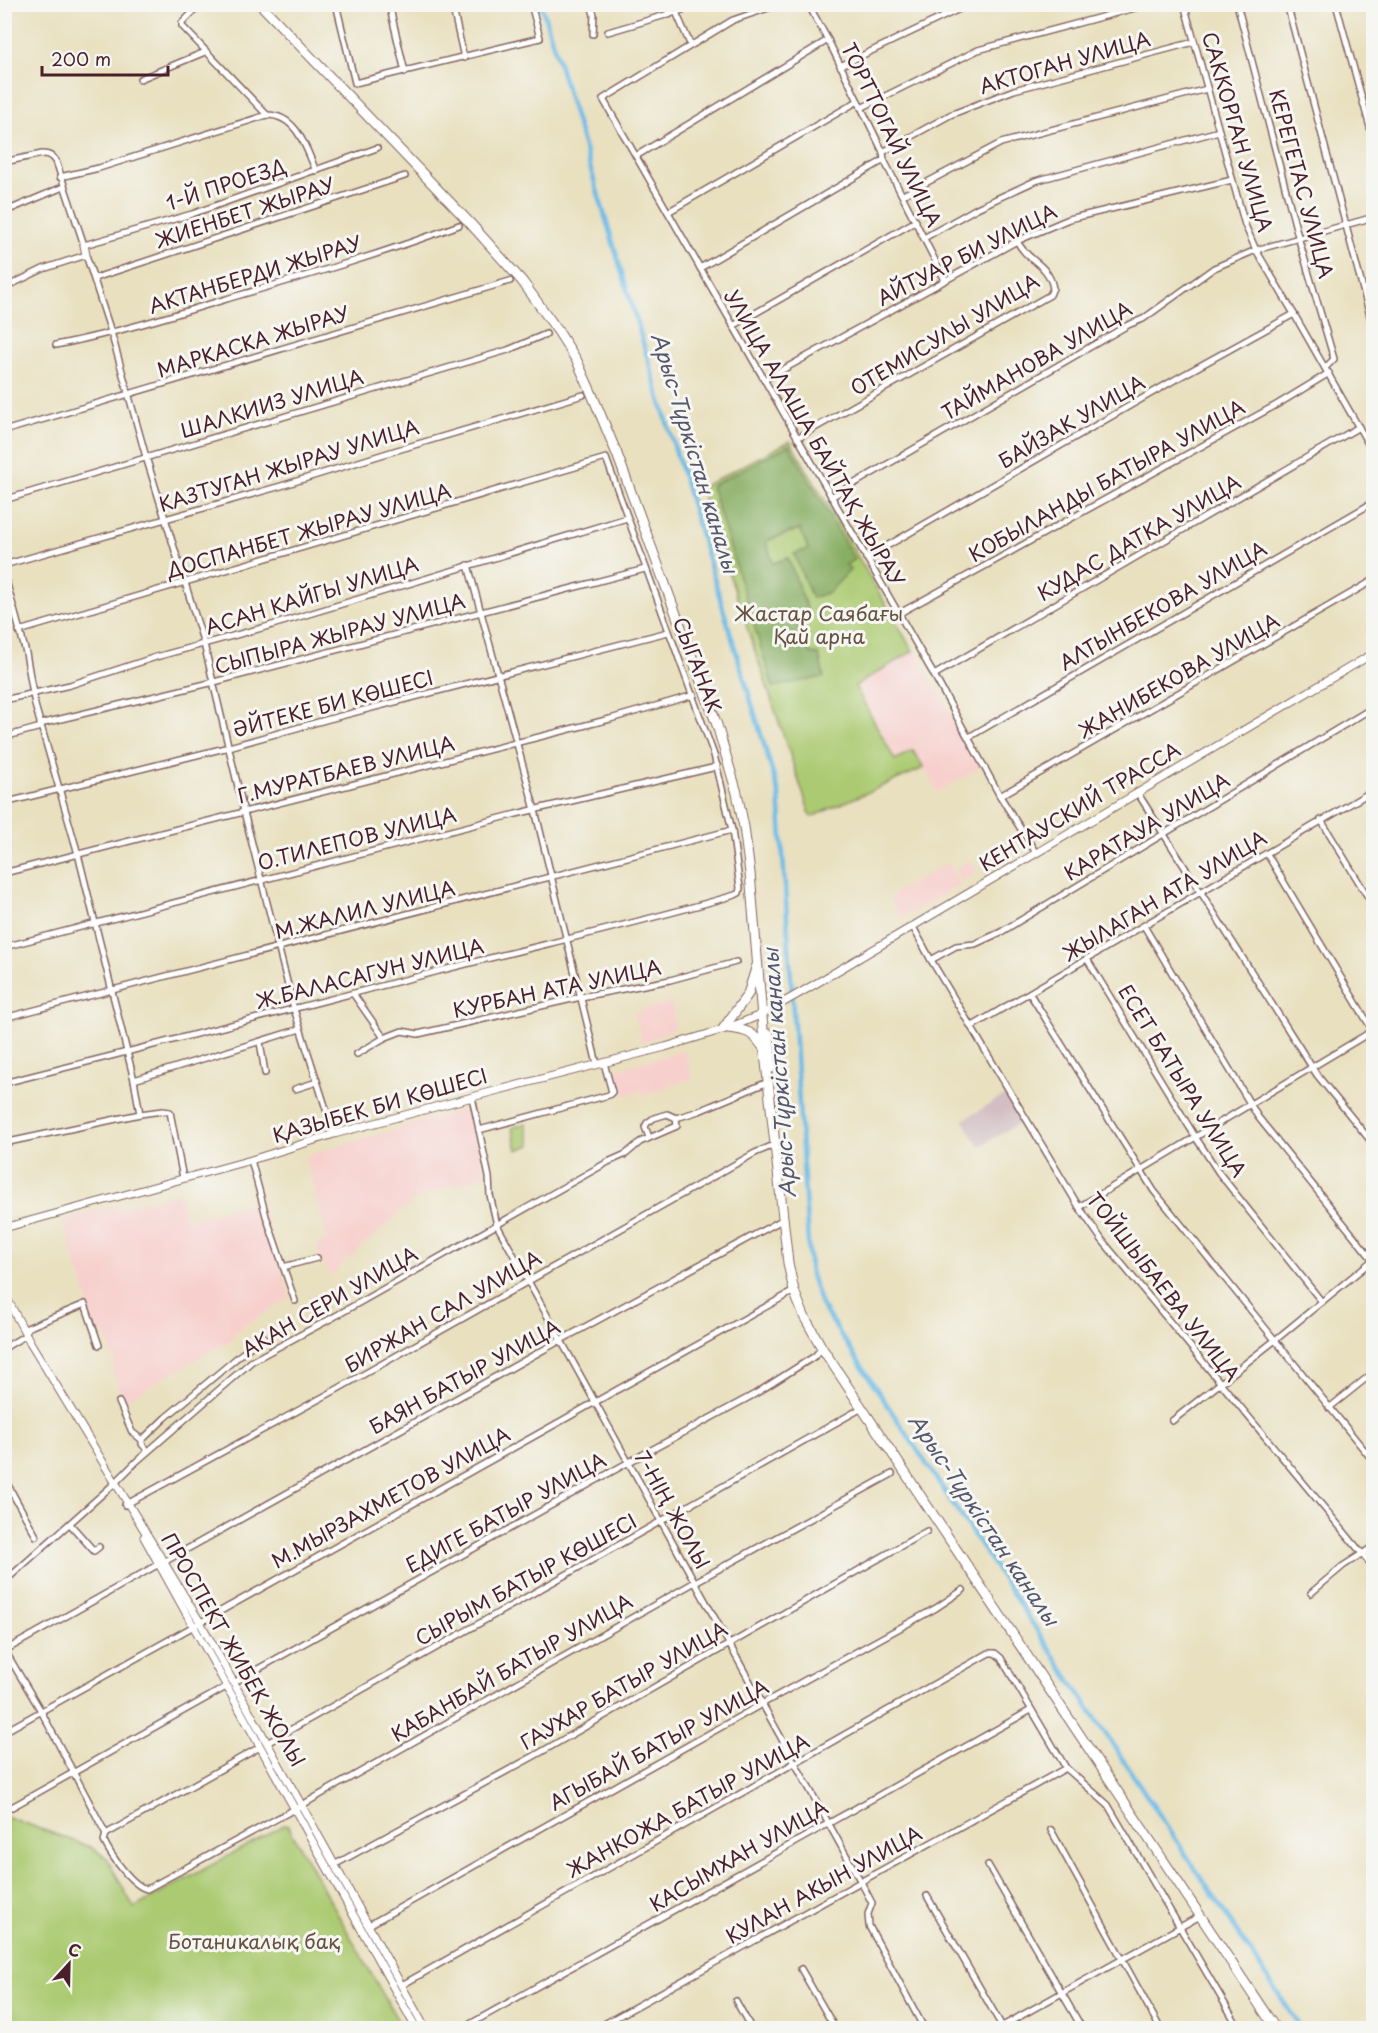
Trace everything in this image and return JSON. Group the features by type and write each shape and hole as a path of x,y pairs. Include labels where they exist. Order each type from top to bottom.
{"highway":[{"path":"260,4 499,254 541,305 576,361 617,454 717,725 730,767 744,827 757,963 765,1012 764,1049 782,1220 794,1292 804,1316 822,1348 1275,2028"},
{"path":"267,4 503,250 546,302 581,358 622,453 718,712 735,765 749,826 765,1012 793,1262 799,1290 809,1314 832,1354 1281,2028"},
{"path":"757,963 748,994 726,1028 753,1034 764,1049"}],"main road":[{"path":"84,245 86,255"},
{"name":"КЕНТАУСКИЙ ТРАССА","path":"783,1002 1374,653"},
{"name":"ҚАЗЫБЕК БИ КӨШЕСІ","path":"4,1228 251,1160 334,1134 665,1047 726,1028 783,1002"},
{"name":"ПРОСПЕКТ ЖИБЕК ЖОЛЫ","path":"4,1293 25,1337"},
{"name":"ПРОСПЕКТ ЖИБЕК ЖОЛЫ","path":"4,1302 127,1504 196,1624 263,1745 294,1809 416,2028"},
{"name":"ПРОСПЕКТ ЖИБЕК ЖОЛЫ","path":"263,1745 302,1805 425,2028"}],"street":[{"path":"201,4 182,23 182,26 267,115"},
{"path":"336,4 355,83 540,38 531,4"},
{"path":"389,4 405,72"},
{"path":"452,4 464,58"},
{"path":"591,4 594,15 593,34"},
{"path":"666,4 669,15"},
{"path":"608,32 703,4"},
{"path":"676,12 690,44 733,20 780,4"},
{"name":"ТОРТТОГАЙ УЛИЦА","path":"808,4 828,40 883,152 884,159 945,280"},
{"path":"840,66 970,4"},
{"path":"861,108 978,50 1150,4"},
{"name":"САККОРГАН УЛИЦА","path":"1184,4 1245,225 1256,250 1374,454"},
{"name":"КЕРЕГЕТАС УЛИЦА","path":"1237,4 1299,240 1334,359 1327,370"},
{"path":"1287,4 1344,226 1374,331"},
{"path":"1336,4 1374,142"},
{"path":"636,156 828,40"},
{"name":"АКТОГАН УЛИЦА","path":"883,152 950,115 1014,90 1194,42"},
{"name":"УЛИЦА АЛАША БАЙТАҚ ЖЫРАУ","path":"690,44 603,99 934,675 1000,796 1036,853"},
{"path":"140,79 205,52"},
{"path":"903,195 1001,143 1207,89"},
{"path":"668,212 858,101"},
{"path":"60,177 99,168 267,115 283,117 299,133 316,171"},
{"path":"924,238 976,208 1035,181 1219,131"},
{"name":"1-Й ПРОЕЗД","path":"84,245 192,214 377,148"},
{"path":"4,162 48,154 56,161 84,245"},
{"path":"700,268 884,159"},
{"name":"ЖИЕНБЕТ ЖЫРАУ","path":"95,278 405,176"},
{"name":"АЙТУАР БИ УЛИЦА","path":"764,380 1017,241 1069,219 1232,180"},
{"path":"4,212 63,187"},
{"path":"1256,250 1299,240 1374,217"},
{"path":"733,326 916,221"},
{"name":"АКТАНБЕРДИ ЖЫРАУ","path":"56,345 100,336 297,279 401,247 459,225"},
{"name":"ОТЕМИСУЛЫ УЛИЦА","path":"797,438 1050,295 1053,288 1051,276 1040,264 1022,252 1017,241"},
{"name":"ТАЙМАНОВА УЛИЦА","path":"831,497 1128,325 1143,319 1214,268 1256,250"},
{"path":"4,288 43,269 86,255 95,278 146,457 204,644 294,1009 334,1134"},
{"name":"МАРКАСКА ЖЫРАУ","path":"4,431 510,281"},
{"name":"БАЙЗАК УЛИЦА","path":"866,558 1176,379 1294,314"},
{"name":"ШАЛКИИЗ УЛИЦА","path":"4,500 508,350 546,333"},
{"name":"КОБЫЛАНДЫ БАТЫРА УЛИЦА","path":"898,614 1278,404 1327,370"},
{"name":"КАЗТУГАН ЖЫРАУ УЛИЦА","path":"4,565 281,486 404,447 583,395"},
{"name":"КУДАС ДАТКА УЛИЦА","path":"934,675 1359,427"},
{"name":"СЫГАНАК","path":"606,458 668,632 694,695 717,765 732,830 740,888"},
{"name":"ДОСПАНБЕТ ЖЫРАУ УЛИЦА","path":"20,631 606,458"},
{"name":"АЛТЫНБЕКОВА УЛИЦА","path":"969,737 1374,502"},
{"name":"АСАН КАЙГЫ УЛИЦА","path":"4,700 33,694 627,518"},
{"path":"468,565 535,810 581,997 612,1092 609,1095 479,1130"},
{"name":"СЫПЫРА ЖЫРАУ УЛИЦА","path":"4,737 41,725 645,569"},
{"path":"4,573 32,675 33,694 41,725 96,923 128,1051 140,1114"},
{"name":"ЖАНИБЕКОВА УЛИЦА","path":"1000,796 1374,580"},
{"path":"4,612 14,610"},
{"name":"ӘЙТЕКЕ БИ КӨШЕСІ","path":"4,803 229,747 668,632"},
{"name":"Г.МУРАТБАЕВ УЛИЦА","path":"4,873 610,719 694,695"},
{"name":"КАРАТАУА УЛИЦА","path":"931,960 956,946 975,944 1001,932 1374,707"},
{"name":"О.ТИЛЕПОВ УЛИЦА","path":"4,947 717,765"},
{"name":"ЖЫЛАГАН АТА УЛИЦА","path":"971,1027 1374,790"},
{"path":"1137,792 1317,1075 1374,1145"},
{"path":"1321,820 1374,907"},
{"name":"М.ЖАЛИЛ УЛИЦА","path":"4,1018 732,830"},
{"path":"1079,1207 1373,1031 1267,854"},
{"name":"Ж.БАЛАСАГУН УЛИЦА","path":"4,1083 674,913 735,895 740,888"},
{"path":"1144,926 1258,1117 1373,1260 1172,1421"},
{"name":"ТОЙШЫБАЕВА УЛИЦА","path":"913,927 1079,1207 1102,1240 1374,1568"},
{"name":"ЕСЕТ БАТЫРА УЛИЦА","path":"1087,959 1219,1173 1322,1302"},
{"name":"КУРБАН АТА УЛИЦА","path":"357,1054 384,1038 402,1031 418,1034 581,997 670,980 736,962"},
{"path":"354,994 384,1038"},
{"path":"1030,994 1140,1172 1274,1341 1373,1460"},
{"path":"134,1080 300,1029"},
{"path":"260,1042 265,1073"},
{"path":"295,1089 317,1082"},
{"name":"АКАН СЕРИ УЛИЦА","path":"647,1139 645,1127 654,1118 667,1114 676,1118 699,1111 768,1082"},
{"name":"7-НІҢ ЖОЛЫ","path":"472,1097 497,1225 861,1882 872,1903 868,1914 869,1926 924,2028"},
{"path":"4,1143 140,1114 170,1112 183,1178"},
{"name":"АКАН СЕРИ УЛИЦА","path":"4,1582 148,1451 252,1361 626,1154 647,1139 677,1126 676,1118"},
{"name":"БИРЖАН САЛ УЛИЦА","path":"127,1504 774,1145"},
{"path":"251,1160 295,1301"},
{"name":"БАЯН БАТЫР УЛИЦА","path":"5,1650 561,1340 782,1220"},
{"path":"283,1267 317,1258"},
{"name":"М.МЫРЗАХМЕТОВ УЛИЦА","path":"4,1732 794,1292"},
{"path":"4,1348 25,1337 27,1328 85,1305 99,1345"},
{"path":"142,1440 263,1336"},
{"name":"ЕДИГЕ БАТЫР УЛИЦА","path":"12,1807 755,1394 815,1356 822,1348"},
{"path":"1329,1408 1374,1372"},
{"path":"119,1402 132,1432 142,1440 142,1444 148,1451"},
{"name":"СЫРЫМ БАТЫР КӨШЕСІ","path":"106,1834 862,1408"},
{"name":"КАБАНБАЙ БАТЫР УЛИЦА","path":"106,1834 104,1841 110,1854 139,1886 147,1889 302,1805 695,1582 892,1474"},
{"path":"4,1478 36,1536"},
{"path":"70,1524 94,1551 99,1547"},
{"name":"ГАУХАР БАТЫР УЛИЦА","path":"334,1864 536,1755 927,1531"},
{"path":"1311,1593 1343,1566 1374,1546"},
{"name":"АГЫБАЙ БАТЫР УЛИЦА","path":"369,1925 936,1608 963,1590"},
{"path":"5,1650 41,1711 106,1834"},
{"name":"ЖАНКОЖА БАТЫР УЛИЦА","path":"402,1984 989,1653 995,1653 1000,1658 1030,1710"},
{"path":"1030,1710 1066,1768 1108,1805 1239,2028"},
{"name":"КАСЫМХАН УЛИЦА","path":"463,2028 1030,1710"},
{"name":"КУЛАН АКЫН УЛИЦА","path":"597,2028 1066,1768"},
{"path":"1051,1830 1160,2028"},
{"path":"988,1865 1082,2028"},
{"path":"927,1896 1001,2028 1200,1916"},
{"path":"801,1969 835,2028"},
{"path":"736,2001 751,2028"}],"shaded area":[{"path":"915,651 955,722 896,758 857,685"},
{"path":"954,723 981,767 937,792 914,748"},
{"path":"970,860 977,871 961,880 955,869"},
{"path":"947,863 960,885 900,919 891,900 893,894"},
{"path":"672,1002 675,1028 642,1043 634,1013"},
{"path":"684,1050 692,1078 644,1096 641,1090 629,1095 620,1095 612,1071"},
{"path":"1007,1094 1023,1121 979,1147 963,1120"},
{"path":"468,1108 486,1176 418,1197 341,1265 332,1276 320,1260 318,1244 328,1240 305,1156"},
{"path":"178,1193 187,1220 261,1201 290,1297 232,1334 234,1338 123,1401 112,1368 116,1366 105,1332 96,1334 84,1286 62,1221 115,1205 117,1209"},
{"path":"4,1309 18,1336 5,1343 4,1343"}],"green space":[{"name":"Жастар Саябағы Қай арна","path":"790,441 913,651 855,686 895,760 913,750 924,768 811,817 700,488"},
{"path":"789,445 854,559 846,565 850,570 829,592 812,598 794,554 808,549 800,529 766,541 773,563 788,558 807,609 797,623 810,653 819,655 824,677 773,687 711,486"},
{"path":"526,1123 531,1145 517,1150 512,1128"},
{"name":"Ботаникалық бақ","path":"5,1816 90,1847 107,1858 134,1908 284,1825 288,1826 402,2028 5,2028"}],"waterway":[{"name":"Арыс-Түркістан каналы","path":"541,4 779,794 810,1272 821,1305 1301,2028"}]}
